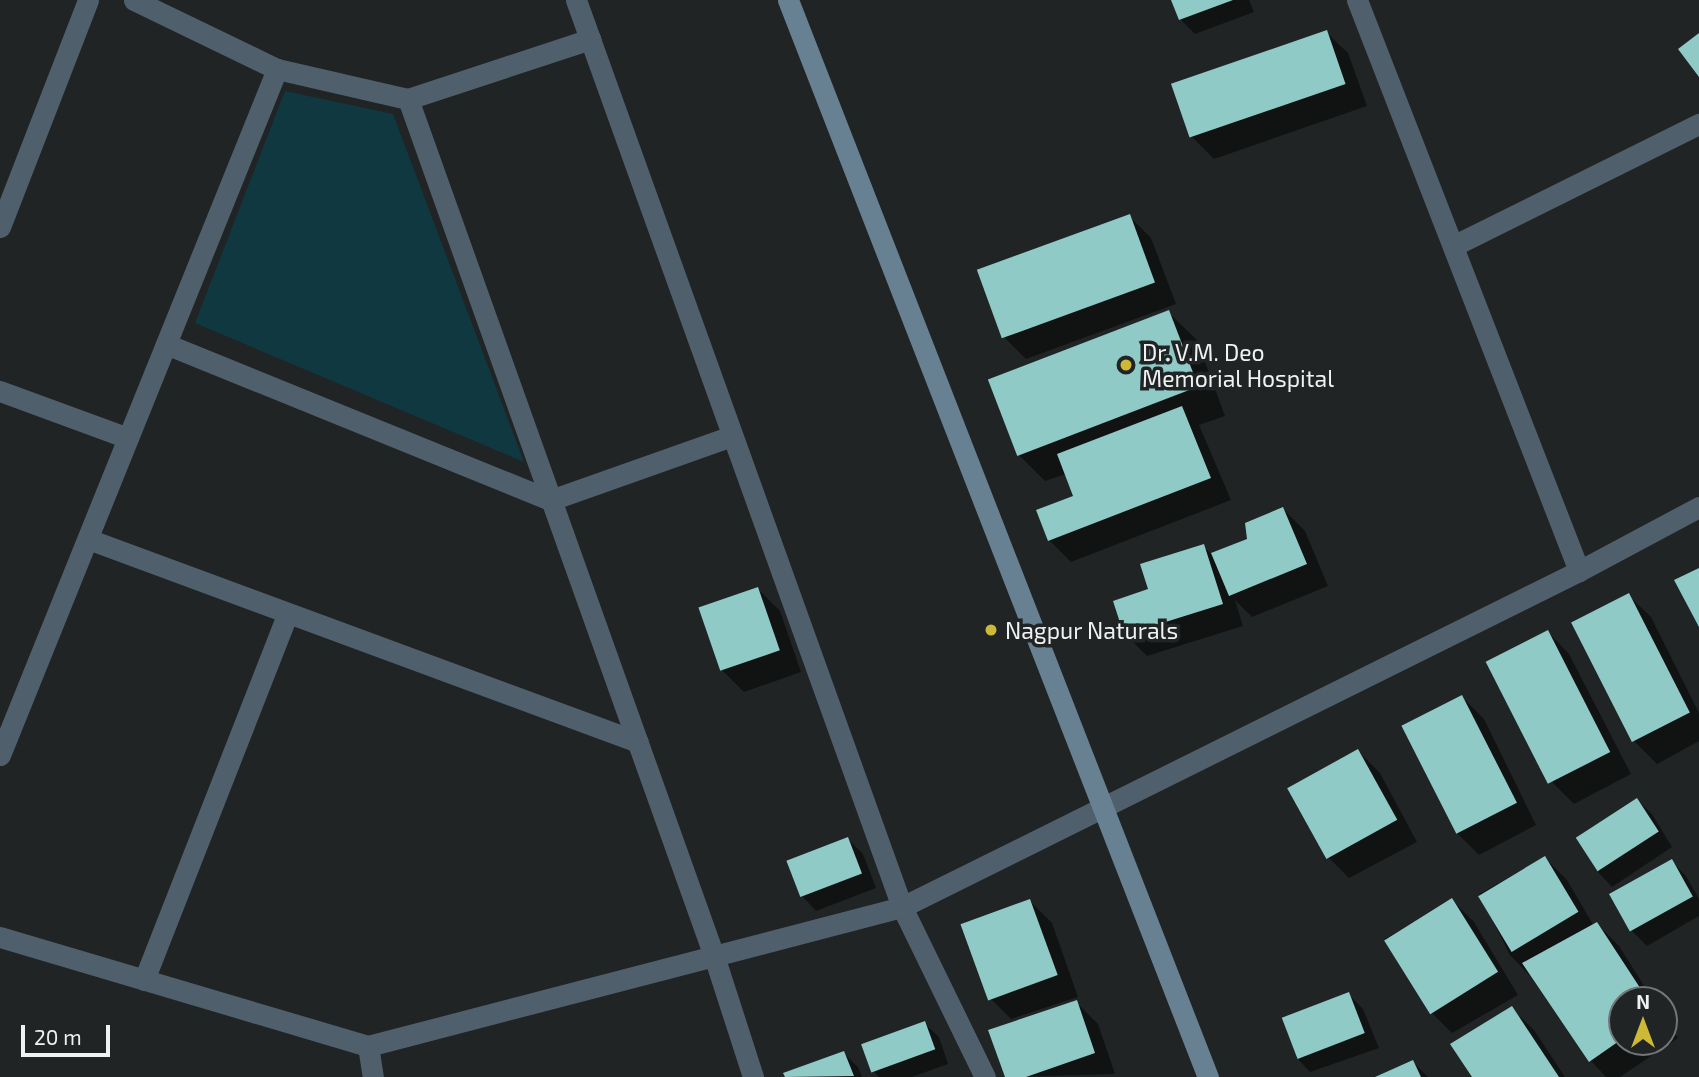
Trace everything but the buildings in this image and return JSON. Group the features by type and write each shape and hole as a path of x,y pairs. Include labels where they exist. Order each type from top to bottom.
{"street":[{"path":"0,227 89,0"},
{"path":"134,0 277,69 408,99 590,38"},
{"path":"576,0 902,907 985,1077"},
{"path":"789,0 1208,1077"},
{"path":"1357,0 1579,572"},
{"path":"0,755 277,69"},
{"path":"408,99 714,956 753,1077"},
{"path":"1453,246 1699,124"},
{"path":"166,344 551,500 732,436"},
{"path":"0,391 128,438"},
{"path":"0,937 368,1046 902,907 1579,572 1699,508"},
{"path":"88,539 638,742"},
{"path":"144,980 288,613"},
{"path":"368,1046 373,1077"}],"shaded area":[{"path":"285,91 393,114 524,462 195,323"}],"place":[{"name":"Dr. V.M. Deo Memorial Hospital","path":"1126,365"},
{"name":"Nagpur Naturals","path":"991,630"}]}
